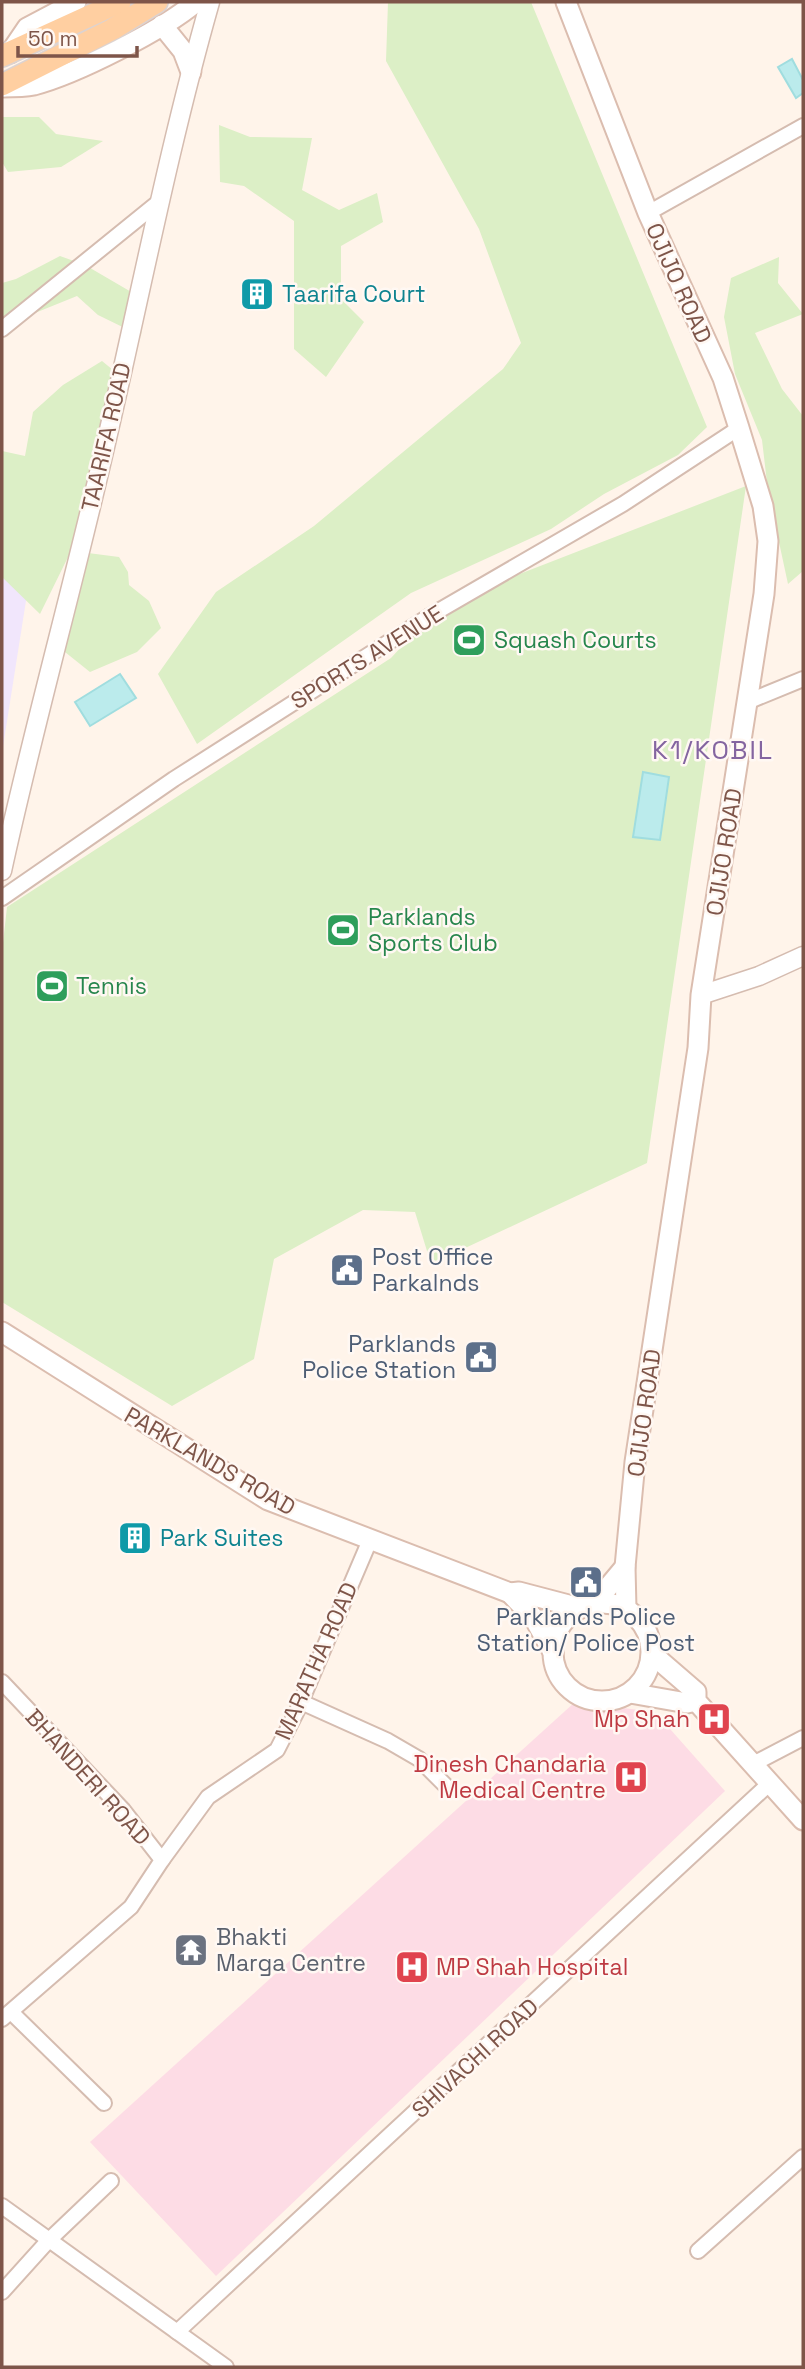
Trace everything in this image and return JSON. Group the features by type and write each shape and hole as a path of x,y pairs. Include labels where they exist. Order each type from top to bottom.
{"main road":[{"path":"6,54 27,28 76,2"},
{"path":"6,54 120,2"},
{"path":"2,86 113,29 157,2"},
{"path":"2,86 31,86 52,79 162,25 196,2"},
{"name":"OJIJO ROAD","path":"566,2 648,214 723,378 763,506 768,541 764,594 701,995 698,1048 635,1462 625,1567 626,1609"},
{"path":"162,25 183,51 191,72"},
{"name":"PARKLANDS ROAD","path":"2,1332 268,1500 510,1593 534,1618 553,1651"},
{"path":"587,1606 610,1604 626,1609 640,1620 649,1636 652,1654 649,1669 641,1682 629,1693 616,1699 601,1701 573,1691 555,1666 553,1651 556,1634 566,1619 587,1606 625,1567"},
{"name":"PARKLANDS ROAD","path":"510,1593 519,1592 587,1606"},
{"path":"652,1654 696,1692 696,1701 803,1819"},
{"path":"629,1693 687,1703 696,1701"}],"street":[{"name":"TAARIFA ROAD","path":"2,872 32,732 102,461 160,201 211,2"},
{"path":"648,214 803,127"},
{"path":"2,329 160,201"},
{"name":"SPORTS AVENUE","path":"2,898 174,779 428,617 624,503 740,428"},
{"path":"747,702 803,679"},
{"path":"701,995 759,976 803,956"},
{"name":"MARATHA ROAD","path":"162,1860 208,1797 277,1750 370,1541"},
{"name":"BHANDERI ROAD","path":"2,1682 123,1811 162,1860 131,1907 6,2015"},
{"path":"299,1702 388,1741 419,1759 448,1788"},
{"path":"753,1764 803,1738"},
{"name":"SHIVACHI ROAD","path":"177,2332 770,1783"},
{"path":"6,2015 104,2103"},
{"path":"698,2252 803,2157"},
{"path":"2,2292 48,2241 111,2181"},
{"path":"2,2206 226,2367"}],"shaded area":[{"path":"2,559 28,588 2,753"},
{"name":"MP Shah Hospital","path":"575,1702 655,1712 725,1791 216,2276 90,2142"}],"green space":[{"path":"388,2 531,2 707,427 678,455 604,494 551,529 411,593 197,744 158,674 216,592 314,526 503,369 521,343 479,229 386,61"},
{"path":"3,117 39,117 56,134 103,141 61,167 8,172 2,162"},
{"path":"219,125 250,137 312,138 302,190 339,210 377,193 383,222 341,246 341,299 364,322 326,377 294,349 294,221 244,186 220,182"},
{"path":"60,256 85,265 145,300 141,336 98,315 77,296 30,315 2,334 2,283 16,279"},
{"path":"779,257 778,283 803,314 755,333 782,389 803,416 803,571 788,584 768,491 762,440 735,374 724,317 731,278"},
{"path":"102,361 130,384 109,445 99,494 40,614 2,577 2,451 25,456 33,412 63,385"},
{"name":"Parklands Sports Club","path":"746,486 647,1163 431,1264 415,1212 363,1210 274,1259 254,1359 172,1406 2,1302 2,952 7,907 391,658 440,605"},
{"path":"88,553 119,557 128,572 129,585 149,601 161,628 137,652 90,672 65,652"}],"water":[{"path":"792,59 803,80 803,93 796,98 778,67"},
{"path":"120,674 136,698 90,726 75,702"},
{"path":"643,772 669,777 660,840 633,837"}],"place":[{"name":"Taarifa Court","path":"257,294"},
{"name":"Squash Courts","path":"469,640"},
{"name":"Parklands Sports Club","path":"343,930"},
{"name":"Tennis","path":"52,986"},
{"name":"Post Office Parkalnds","path":"347,1270"},
{"name":"Parklands Police Station","path":"481,1357"},
{"name":"Park Suites","path":"135,1538"},
{"name":"Parklands Police Station/ Police Post","path":"586,1582"},
{"name":"Mp Shah","path":"714,1719"},
{"name":"Dinesh Chandaria Medical Centre","path":"631,1777"},
{"name":"Bhakti Marga Centre","path":"191,1950"},
{"name":"MP Shah Hospital","path":"412,1967"}],"district":[{"name":"K1/KOBIL","path":"713,750"}]}
